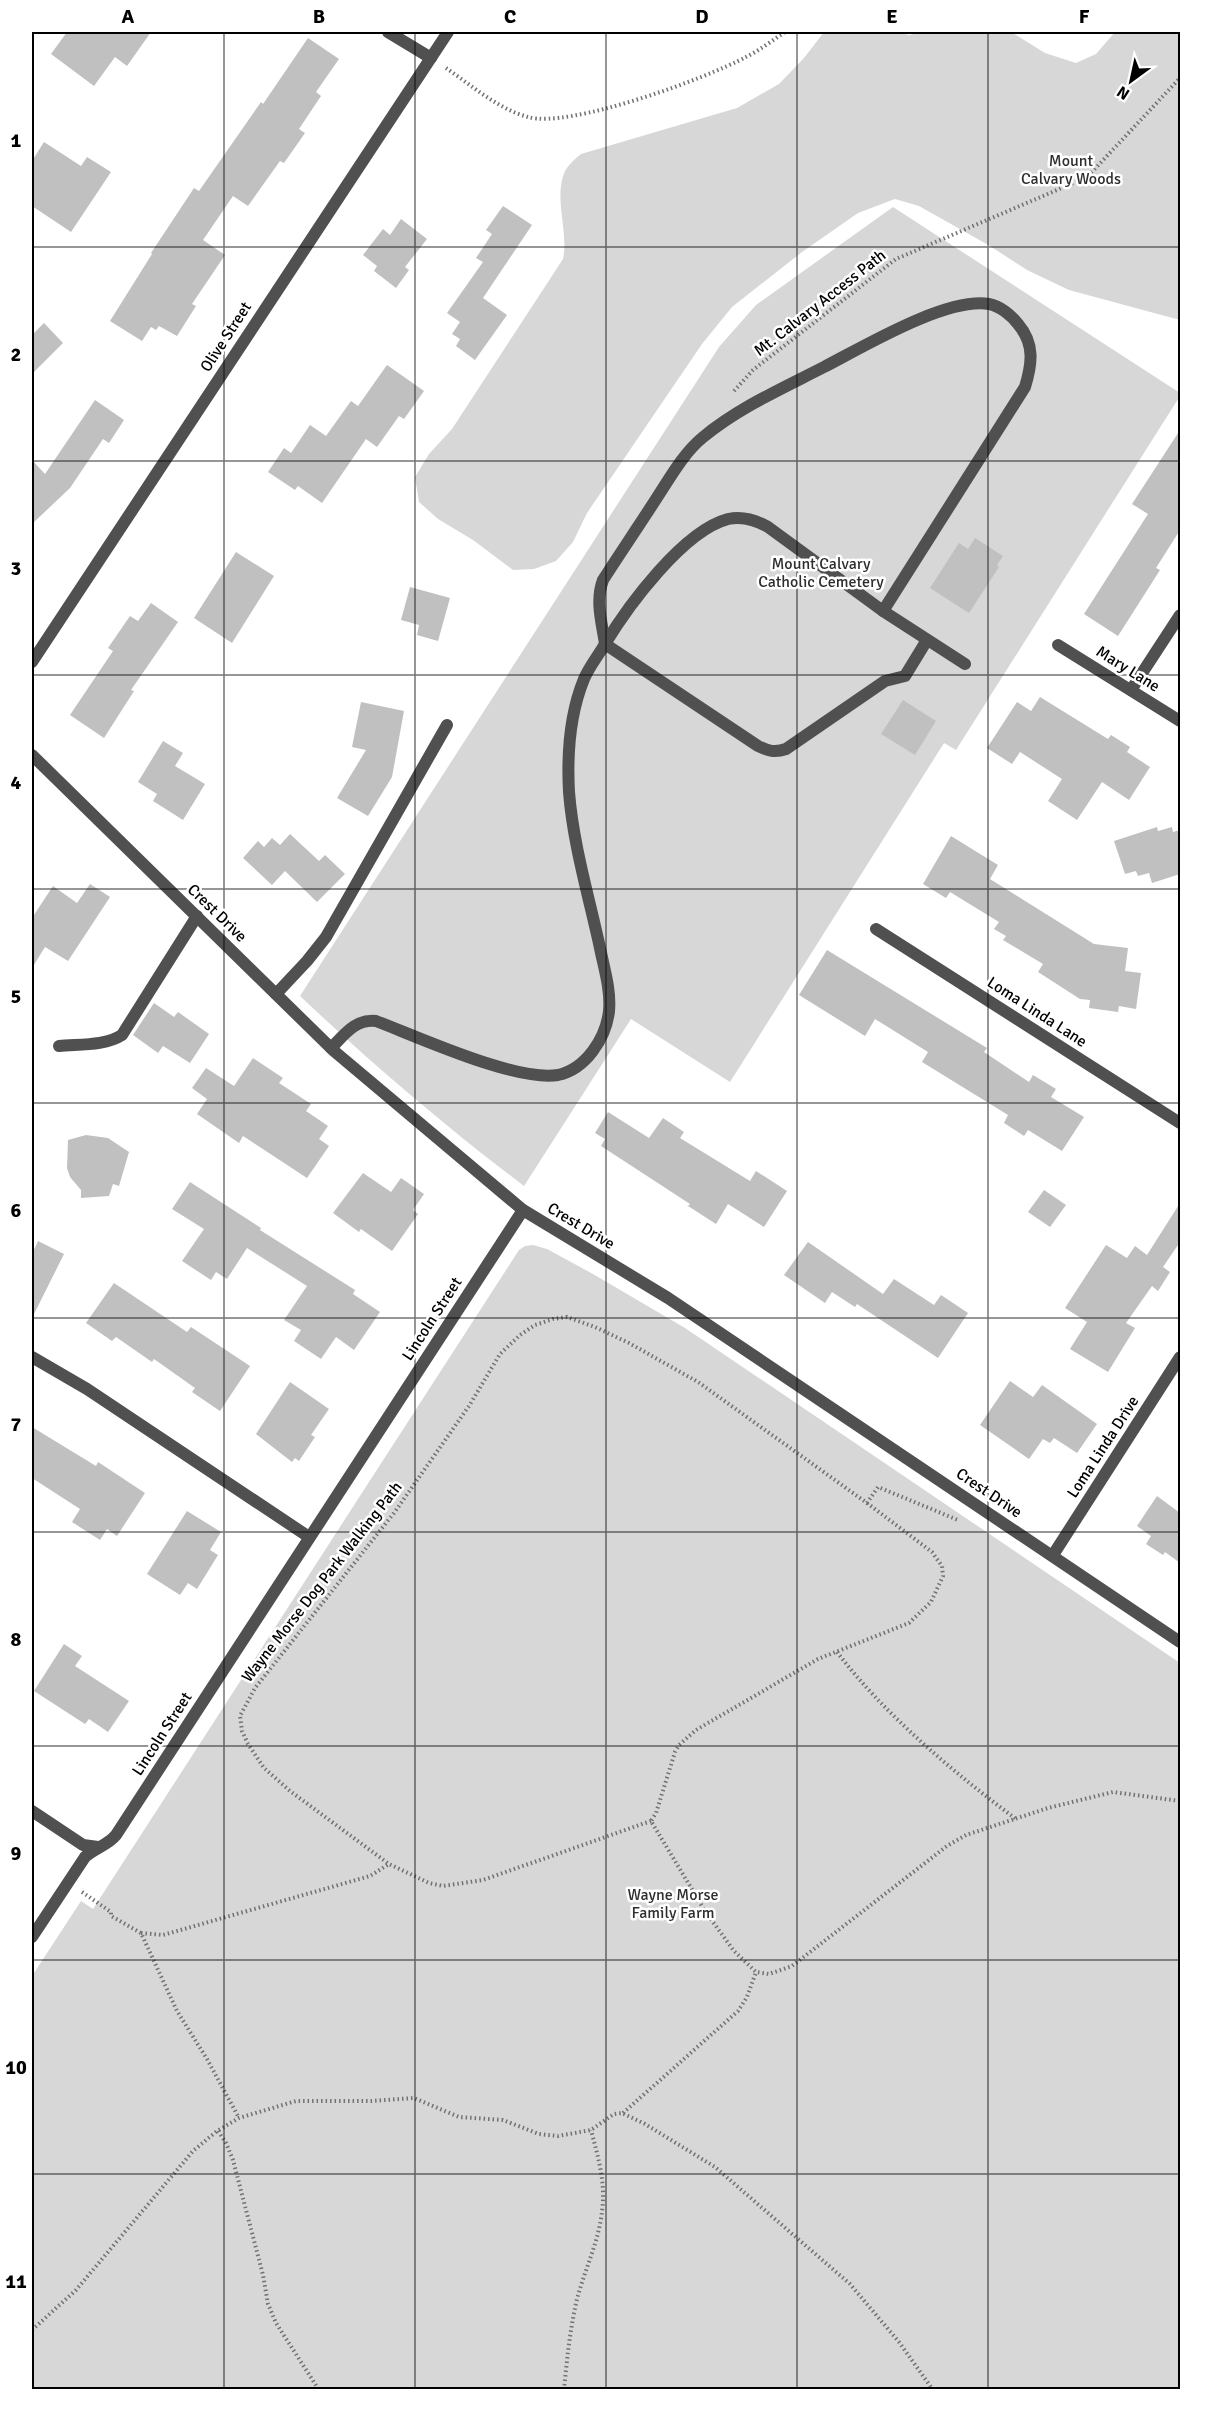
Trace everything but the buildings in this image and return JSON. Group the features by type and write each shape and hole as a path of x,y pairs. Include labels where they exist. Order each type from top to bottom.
{"street":[{"path":"388,32 431,58"},
{"name":"Olive Street","path":"32,662 448,32"},
{"path":"883,611 1025,387 1031,369 1032,350 1027,334 1001,308 988,304 956,307 892,332 763,399 702,438 676,468 603,580 599,591 605,644 758,746 772,751 786,750 885,681 904,676 927,640"},
{"path":"331,1048 359,1022 368,1020 487,1063 525,1072 558,1075 582,1063 591,1054 605,1027 609,996 573,820 569,766 570,740 583,681 630,605 674,557 721,522 739,518 759,522 768,527 883,611 965,664"},
{"path":"1131,690 1180,615"},
{"name":"Mary Lane","path":"1058,645 1180,721"},
{"path":"276,994 326,937 447,725"},
{"name":"Crest Drive","path":"32,755 331,1048 523,1210 668,1298 1180,1642"},
{"path":"59,1046 94,1043 116,1039 122,1035 197,916"},
{"name":"Loma Linda Lane","path":"876,929 1180,1123"},
{"name":"Lincoln Street","path":"32,1937 85,1857 98,1847 108,1844 116,1835 523,1210"},
{"path":"32,1357 87,1389 309,1537"},
{"name":"Loma Linda Drive","path":"1053,1555 1180,1357"},
{"path":"32,1811 83,1845 98,1847"}],"path":[{"path":"431,58 507,108 529,117 546,120 577,116 672,88 746,57 785,32"},
{"name":"Mt. Calvary Access Path","path":"730,395 753,370 896,259 1091,173 1180,78"},
{"name":"Wayne Morse Dog Park Walking Path","path":"567,1317 629,1343 698,1382 932,1552 942,1566 943,1576 931,1602 909,1623 837,1652 803,1667 687,1737 675,1752 651,1821 468,1884 443,1886 429,1883 389,1864 290,1791 264,1768 242,1731 240,1716 255,1688 394,1513 469,1406 501,1354 520,1335 535,1325 553,1318 567,1317"},
{"path":"867,1503 878,1487 958,1520"},
{"path":"837,1652 859,1680 908,1728 982,1794 1016,1819"},
{"path":"651,1821 715,1926 734,1951 756,1972 769,1974 792,1966 947,1845 966,1835 1047,1808 1113,1792 1180,1801"},
{"path":"67,1883 111,1912 114,1919 141,1933 163,1935 370,1876 389,1864"},
{"path":"141,1933 177,2011 239,2118"},
{"path":"622,2113 738,2011 747,1996 756,1972"},
{"path":"32,2330 76,2290 165,2182 193,2151 217,2131 239,2118 296,2101 371,2101 414,2098 459,2117 503,2120 539,2134 558,2136 591,2130 614,2114 622,2113 645,2124 715,2167 850,2284 899,2342 933,2390"},
{"path":"564,2390 567,2354 577,2300 603,2211 603,2177 591,2130"},
{"path":"217,2131 226,2143 236,2169 272,2313 319,2390"}],"green space":[{"name":"Mount Calvary Woods","path":"824,32 898,32 909,35 924,32 1011,32 1045,53 1076,63 1096,54 1115,32 1180,32 1180,320 1069,290 1027,270 919,206 895,199 858,213 802,252 732,307 702,344 587,513 573,542 556,561 534,569 513,570 473,540 438,519 419,502 415,477 429,454 452,429 563,259 564,237 560,192 568,166 581,154 737,108 779,84 804,58"},
{"name":"Mount Calvary Catholic Cemetery","path":"893,207 1180,393 1180,396 956,750 944,743 730,1082 631,1019 524,1186 409,1094 300,996 719,347 756,305"},
{"name":"Wayne Morse Family Farm","path":"533,1245 547,1249 593,1274 685,1328 1180,1663 1180,2389 32,2389 32,1976 81,1901 93,1909 519,1250"}]}
